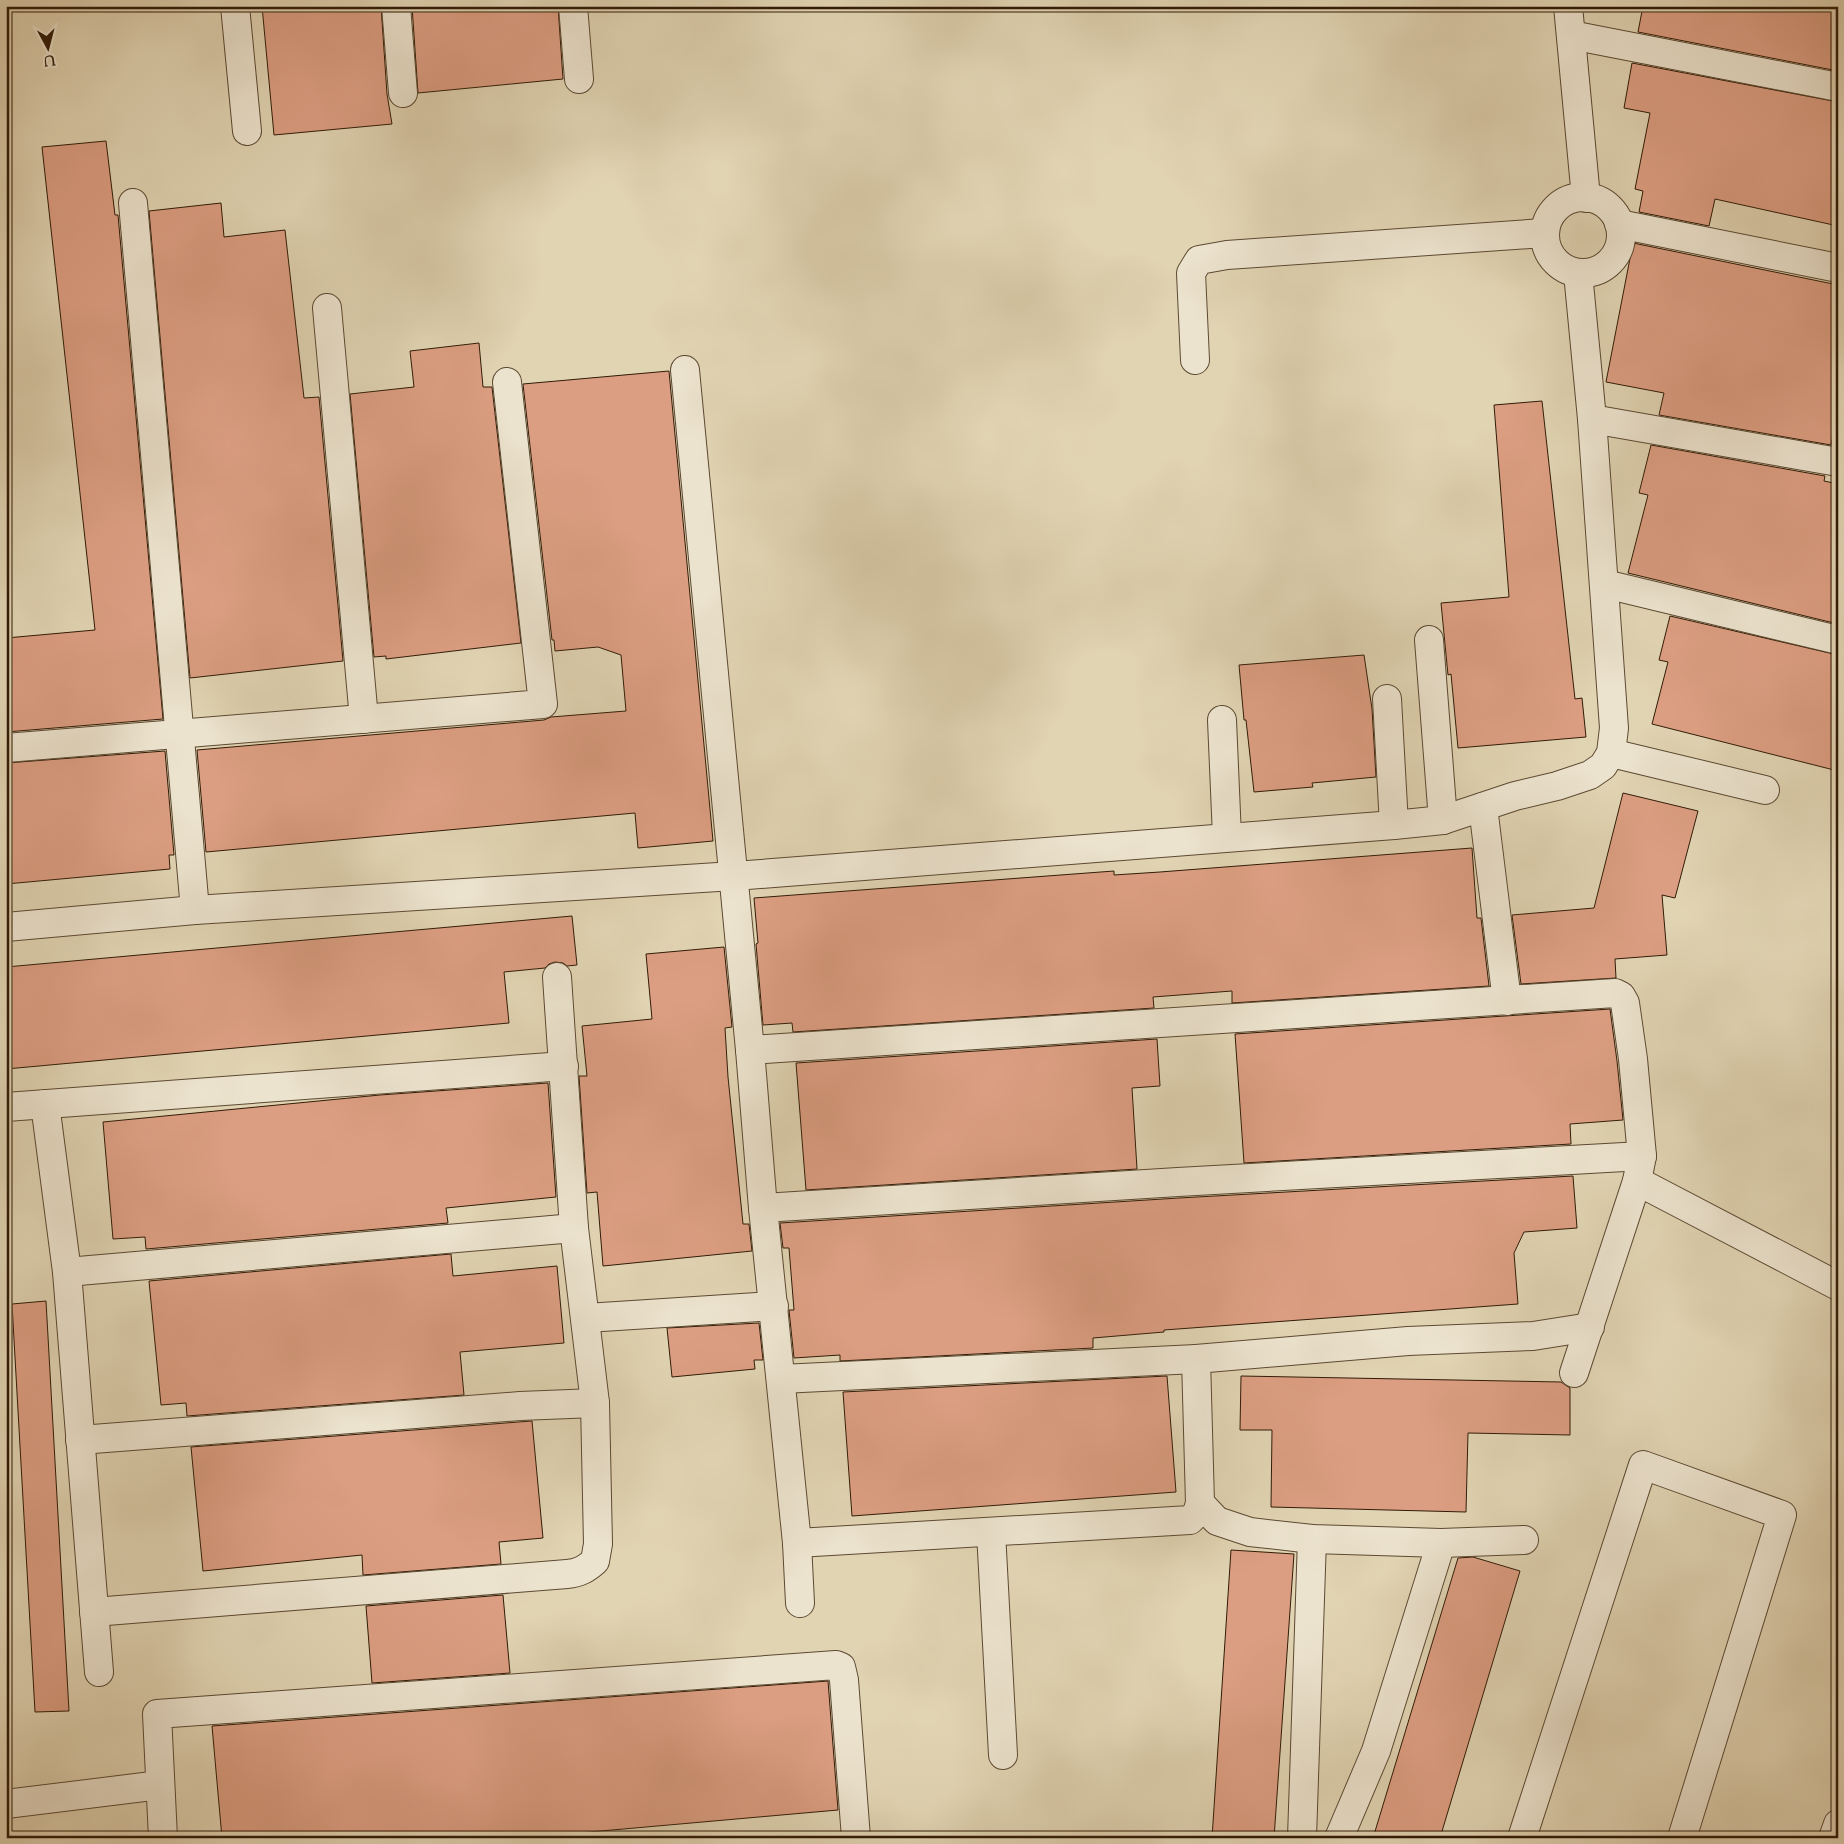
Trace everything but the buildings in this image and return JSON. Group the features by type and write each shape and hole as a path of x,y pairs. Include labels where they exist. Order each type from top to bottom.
{"street":[{"path":"235,6 247,131"},
{"path":"396,6 403,93"},
{"path":"573,6 579,79"},
{"path":"1568,6 1586,198"},
{"path":"1571,35 1838,87"},
{"path":"1586,198 1595,200 1610,209 1619,224 1619,245 1609,263 1600,269 1578,273 1565,269 1553,260 1547,248 1544,233 1549,219 1558,207 1571,199 1586,198"},
{"path":"133,203 195,910"},
{"path":"1619,224 1838,268"},
{"path":"1195,360 1191,273 1199,260 1227,255 1544,233"},
{"path":"6,928 195,910 734,876 1443,820 1515,796 1557,786 1590,775 1603,766 1611,754 1614,728 1592,418 1578,273"},
{"path":"327,308 364,719"},
{"path":"685,370 734,876 763,1208 797,1543 800,1603"},
{"path":"6,748 543,704 508,382"},
{"path":"1592,418 1838,462"},
{"path":"1605,584 1838,640"},
{"path":"1429,640 1443,820"},
{"path":"1387,699 1394,824"},
{"path":"1222,720 1227,837"},
{"path":"1611,754 1765,790"},
{"path":"1483,808 1507,1001"},
{"path":"94,1612 578,1573 595,1561 597,1553 595,1403 574,1228 557,977"},
{"path":"750,1050 1615,993 1621,996 1625,1003 1633,1059 1639,1168 1574,1373"},
{"path":"6,1107 564,1066"},
{"path":"45,1104 67,1272 99,1672"},
{"path":"763,1208 1188,1181 1639,1168 1838,1286"},
{"path":"67,1272 574,1228"},
{"path":"586,1318 774,1306"},
{"path":"781,1379 1196,1359 1408,1341 1533,1336 1590,1327"},
{"path":"797,1543 1190,1520 1197,1513 1200,1503 1196,1359"},
{"path":"80,1440 520,1406 595,1403"},
{"path":"1522,1838 1643,1465 1782,1515 1682,1838"},
{"path":"1200,1503 1217,1521 1250,1532 1312,1539 1441,1543 1524,1540"},
{"path":"991,1532 1003,1755"},
{"path":"1302,1838 1312,1539"},
{"path":"1339,1838 1376,1752 1441,1543"},
{"path":"162,1838 157,1714 839,1665 842,1669 844,1680 856,1838"},
{"path":"6,1804 160,1785"},
{"path":"1833,1838 1838,1824"}]}
